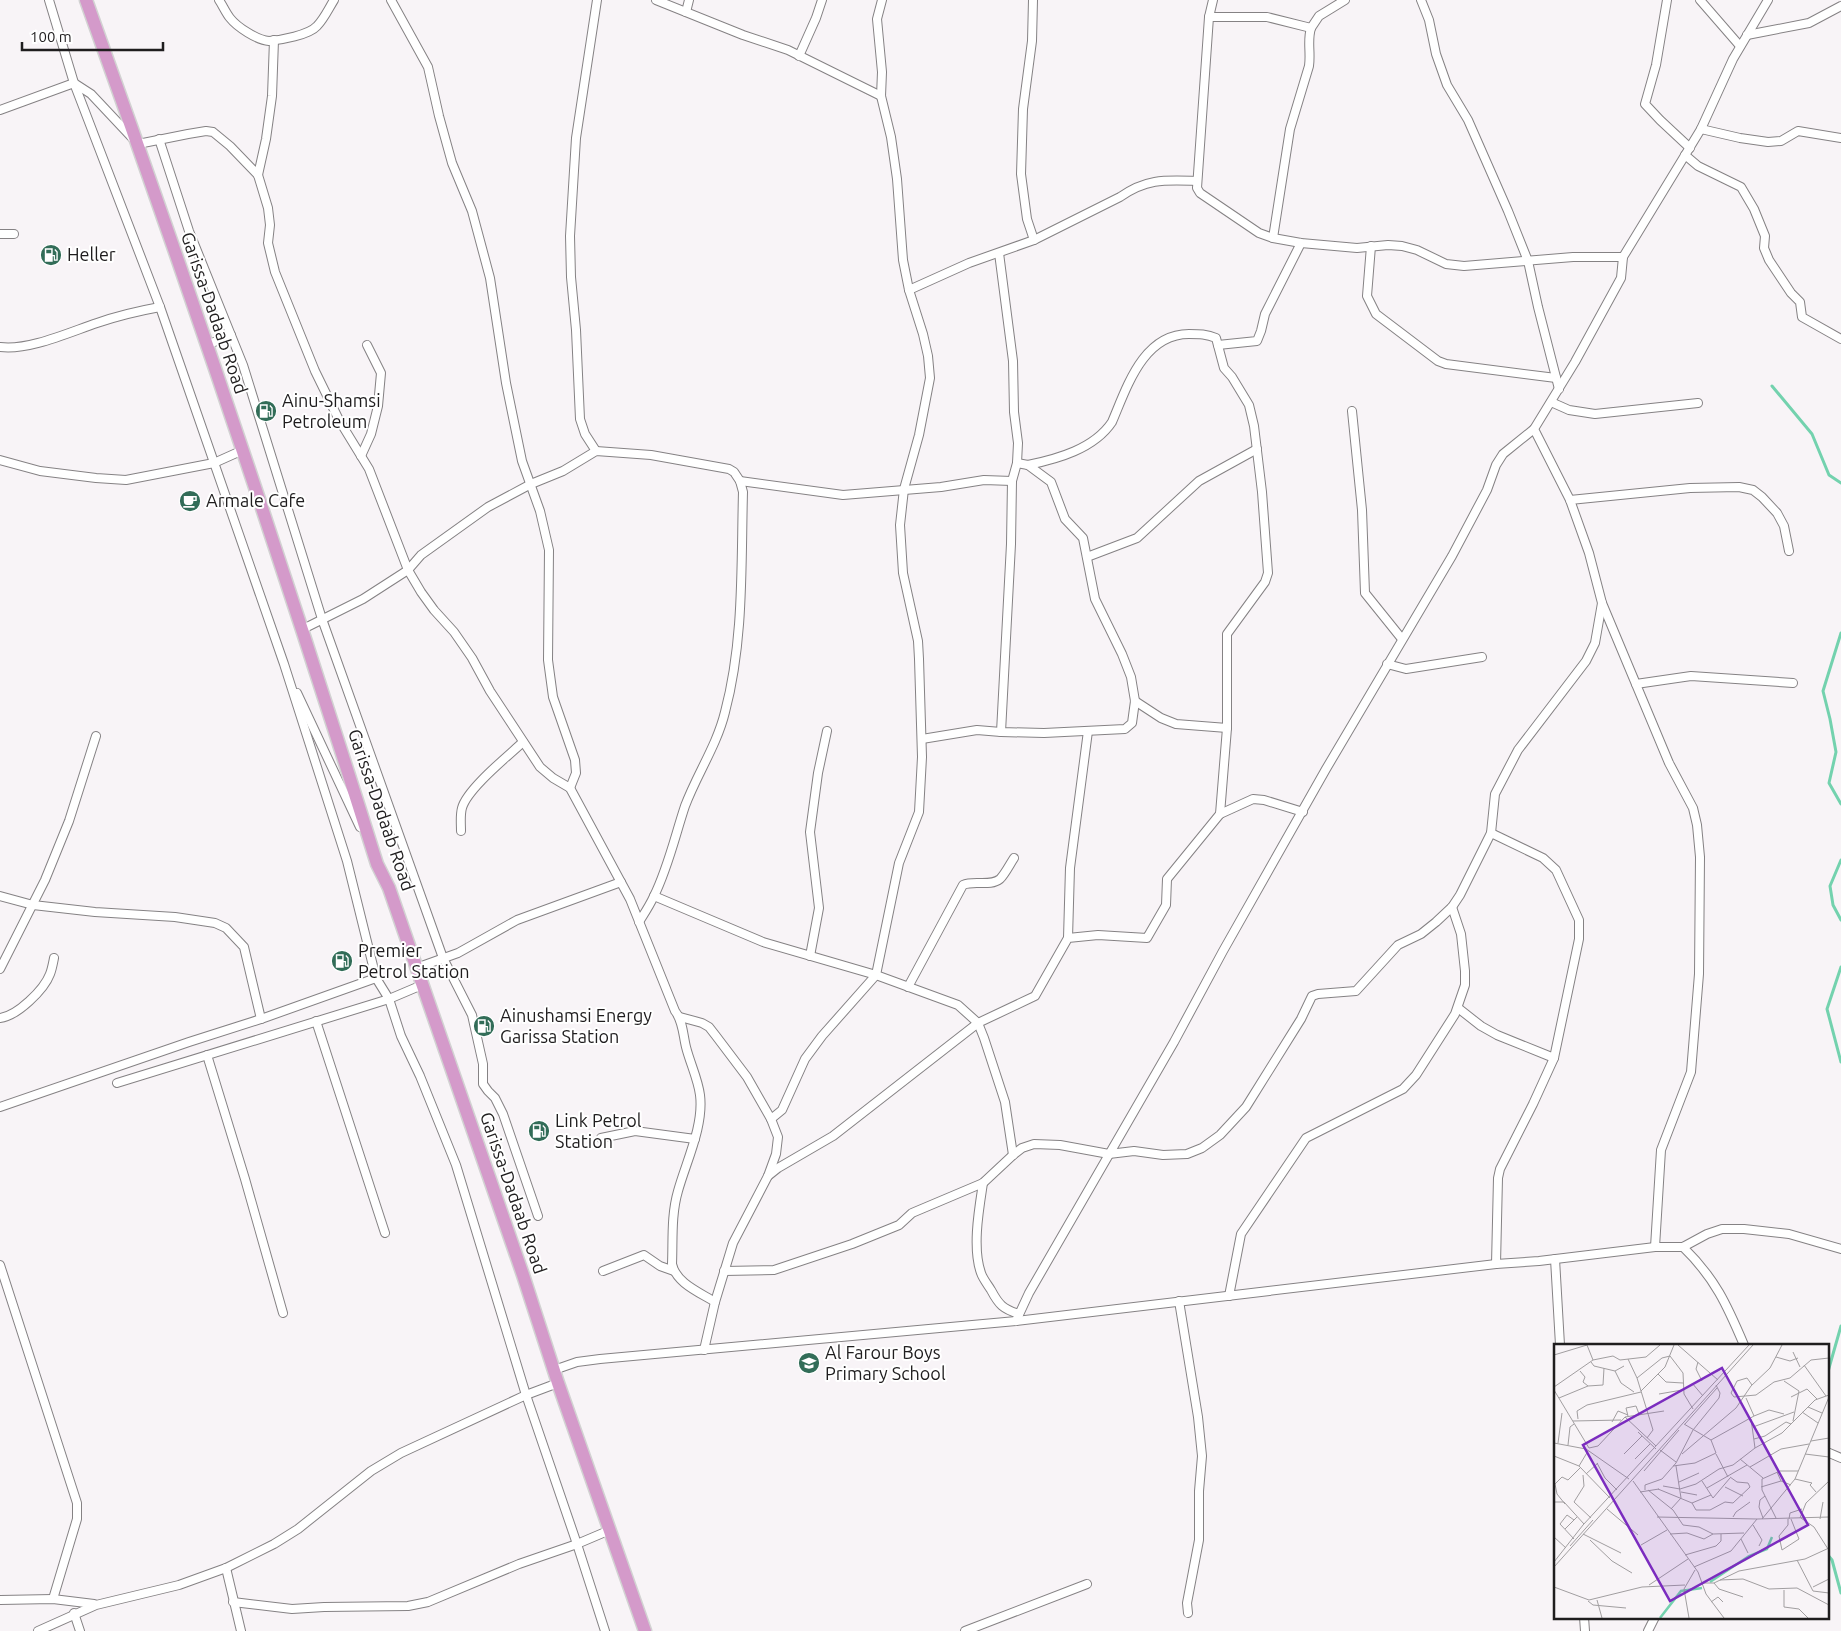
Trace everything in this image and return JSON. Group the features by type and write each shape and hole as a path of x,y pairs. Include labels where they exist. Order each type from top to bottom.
{"highway":[{"name":"Garissa-Dadaab Road","path":"86,0 138,144 303,628 377,864 389,888 645,1631"}],"street":[{"path":"49,0 74,83 160,306 284,664 347,861 376,978 389,999 401,1036 420,1076 456,1165 526,1395 605,1631"},
{"path":"219,0 230,19 264,41 313,30 318,26 334,0"},
{"path":"391,0 428,67 438,116 452,163 472,211 490,278 506,384 522,461 540,511 549,550 548,660 553,697 575,760 576,773 570,788"},
{"path":"596,451 585,434 580,420 570,236 576,138 598,0"},
{"path":"656,0 799,56 881,96"},
{"path":"686,12 689,0"},
{"path":"799,56 822,0"},
{"path":"771,1119 782,1110 805,1059 834,1021 876,975 899,863 919,812 922,739 918,641 901,558 900,525 904,489 919,435 930,378 923,334 909,290 903,260 897,179 891,137 881,96 882,72 877,19 882,0"},
{"path":"1033,0 1032,41 1023,109 1021,174 1027,219 1034,240"},
{"path":"1213,0 1209,17 1197,188 1200,193 1259,233 1273,238 1357,248 1388,245 1402,246 1417,250 1446,264 1464,266 1573,257 1623,257"},
{"path":"1273,238 1290,129 1310,57 1308,40 1311,28 1318,16 1345,0"},
{"path":"1421,0 1429,20 1436,54 1446,85 1468,120 1528,261 1559,389"},
{"path":"1667,0 1656,65 1645,104 1690,148"},
{"path":"1700,0 1740,46"},
{"path":"1018,1318 1029,1293 1174,1042 1223,951 1402,639 1452,556 1487,490 1496,465 1503,454 1534,429 1552,402 1621,278 1623,257 1701,129 1732,59 1768,0"},
{"path":"1747,35 1809,23 1841,6"},
{"path":"1209,17 1267,18 1311,28"},
{"path":"258,175 266,139 272,96 274,40"},
{"path":"0,110 74,83"},
{"path":"74,83 91,94 138,144 206,131 213,132 230,146 258,175 268,208 270,226 268,243 275,272 315,371 339,420 369,468 408,570 425,598 454,632 472,658 540,767 553,778 570,788 621,882 675,1011 680,1017 686,1048 700,1095 698,1124 678,1193 674,1214 672,1264 674,1272 679,1279 715,1302"},
{"path":"1701,129 1755,141 1781,141 1798,131 1841,138"},
{"path":"159,139 190,230 255,401 322,619 443,958 472,1015 483,1064 483,1084 495,1098 503,1114 538,1216"},
{"path":"1685,155 1698,166 1741,187 1754,209 1765,236 1764,248 1766,254 1791,293 1800,302 1802,317 1841,339"},
{"path":"909,290 969,263 1034,240 1144,183 1159,180 1197,181"},
{"path":"0,234 14,234"},
{"path":"1218,345 1257,341 1265,314 1301,242"},
{"path":"1371,246 1367,296 1376,314 1438,361 1446,364 1556,378"},
{"path":"999,253 1014,361 1014,412 1018,443 1017,463 1012,481 1011,544 1001,732"},
{"path":"0,347 20,346 43,341 124,314 160,306"},
{"path":"1017,463 1028,465 1072,452 1087,444 1108,428 1134,371 1149,352 1164,339 1177,335 1203,334 1216,338 1224,368 1248,406 1254,426 1262,492 1268,573 1265,582 1228,632 1226,728 1220,814"},
{"path":"207,345 231,335"},
{"path":"361,456 371,434 378,406 381,373 367,345"},
{"path":"1552,402 1569,410 1595,414 1698,403"},
{"path":"1352,411 1362,510 1365,593 1402,639"},
{"path":"1534,429 1570,500 1589,553 1602,603 1669,763 1693,808 1698,825 1700,856 1699,974 1691,1072 1660,1150 1655,1247"},
{"path":"1087,557 1136,538 1198,481 1257,449"},
{"path":"0,460 40,471 89,478 126,480 214,464 243,450"},
{"path":"303,628 363,599 408,570 421,555 488,507 531,484 562,471 596,451 651,455 718,466 734,472 740,481 743,492 740,605 733,676 717,739 686,803 654,896 639,922"},
{"path":"922,739 977,730 1044,733 1125,728 1132,723 1135,701 1131,677 1095,599 1083,538 1065,519 1054,485 1028,465"},
{"path":"740,481 843,495 947,486 984,480 1012,481"},
{"path":"1570,500 1690,488 1739,487 1754,490 1777,513 1784,526 1789,551"},
{"path":"724,1271 774,1270 804,1261 899,1225 912,1213 983,1183 1022,1148 1034,1144 1060,1145 1109,1154 1134,1151 1163,1155 1187,1154 1202,1148 1220,1135 1246,1107 1301,1019 1312,996 1356,991 1398,946 1421,934 1452,907 1492,834 1495,794 1518,750 1586,661 1595,643 1602,603"},
{"path":"1388,664 1406,669 1482,657"},
{"path":"284,664 377,864"},
{"path":"1636,684 1691,676 1793,683"},
{"path":"1135,701 1161,718 1176,724 1226,728"},
{"path":"810,956 819,908 810,832 818,774 827,731"},
{"path":"768,1176 778,1168 834,1136 978,1024 1035,996 1068,938 1070,868 1088,731"},
{"path":"0,969 45,880 70,821 96,736"},
{"path":"462,831 461,810 466,799 523,742"},
{"path":"1068,938 1098,935 1144,939 1149,937 1166,905 1166,879 1220,814 1253,799 1264,800 1303,812"},
{"path":"1492,834 1543,858 1556,870 1579,920 1579,939 1554,1058 1500,1168 1498,1178 1496,1264"},
{"path":"908,987 963,885 968,883 994,882 1000,879 1014,858"},
{"path":"416,968 458,953 517,920 621,882"},
{"path":"0,896 33,905 215,922 226,928 244,947 261,1020"},
{"path":"654,896 762,942 876,975 958,1005 978,1024 1005,1102 1013,1155"},
{"path":"1229,1296 1241,1234 1306,1138 1403,1089 1416,1075 1458,1008 1465,985 1465,971 1463,941 1452,907"},
{"path":"0,1018 8,1017 36,996 50,975 54,958"},
{"path":"0,1107 189,1042 261,1020 376,978"},
{"path":"117,1083 389,999 422,985"},
{"path":"1458,1008 1481,1026 1497,1035 1554,1058"},
{"path":"680,1017 709,1027 747,1077 771,1119 778,1137 776,1154 768,1176 733,1243 715,1302 704,1350"},
{"path":"316,1021 385,1232"},
{"path":"207,1055 283,1313"},
{"path":"601,1138 635,1131 694,1139"},
{"path":"983,1183 978,1218 977,1245 981,1272 1001,1306 1018,1318"},
{"path":"554,1370 577,1362 1229,1296 1655,1247 1683,1247 1707,1234 1722,1229 1789,1234 1841,1248"},
{"path":"1683,1247 1700,1263 1727,1304 1744,1344"},
{"path":"603,1271 644,1255 660,1266 674,1272"},
{"path":"1555,1259 1560,1344"},
{"path":"0,1265 77,1503 77,1518 53,1599"},
{"path":"1179,1301 1198,1417 1202,1456 1200,1540 1187,1603 1188,1614"},
{"path":"38,1631 74,1613 96,1605 179,1586 226,1568 274,1544 298,1529 371,1470 401,1453 558,1382"},
{"path":"1828,1452 1841,1458"},
{"path":"233,1602 292,1609 408,1606 428,1602 518,1564 577,1544 610,1530"},
{"path":"226,1568 241,1631"},
{"path":"965,1631 1086,1584"},
{"path":"0,1600 53,1599 96,1605"},
{"path":"74,1613 80,1631"},
{"path":"1584,1618 1585,1631"},
{"path":"1648,1631 1654,1618"}],"waterway":[{"path":"1772,386 1812,434 1829,475 1841,483"},
{"path":"1841,633 1823,691 1836,752 1829,783 1841,804"},
{"path":"1841,860 1830,886 1833,905 1841,920"},
{"path":"1841,967 1827,1009 1841,1062"},
{"path":"1828,1372 1841,1326"},
{"path":"1828,1555 1832,1560 1841,1593"}],"place":[{"name":"Heller","path":"51,255"},
{"name":"Ainu-Shamsi Petroleum","path":"266,411"},
{"name":"Armale Cafe","path":"190,501"},
{"name":"Premier Petrol Station","path":"342,961"},
{"name":"Ainushamsi Energy Garissa Station","path":"484,1026"},
{"name":"Link Petrol Station","path":"539,1131"},
{"name":"Al Farour Boys Primary School","path":"809,1363"}]}
